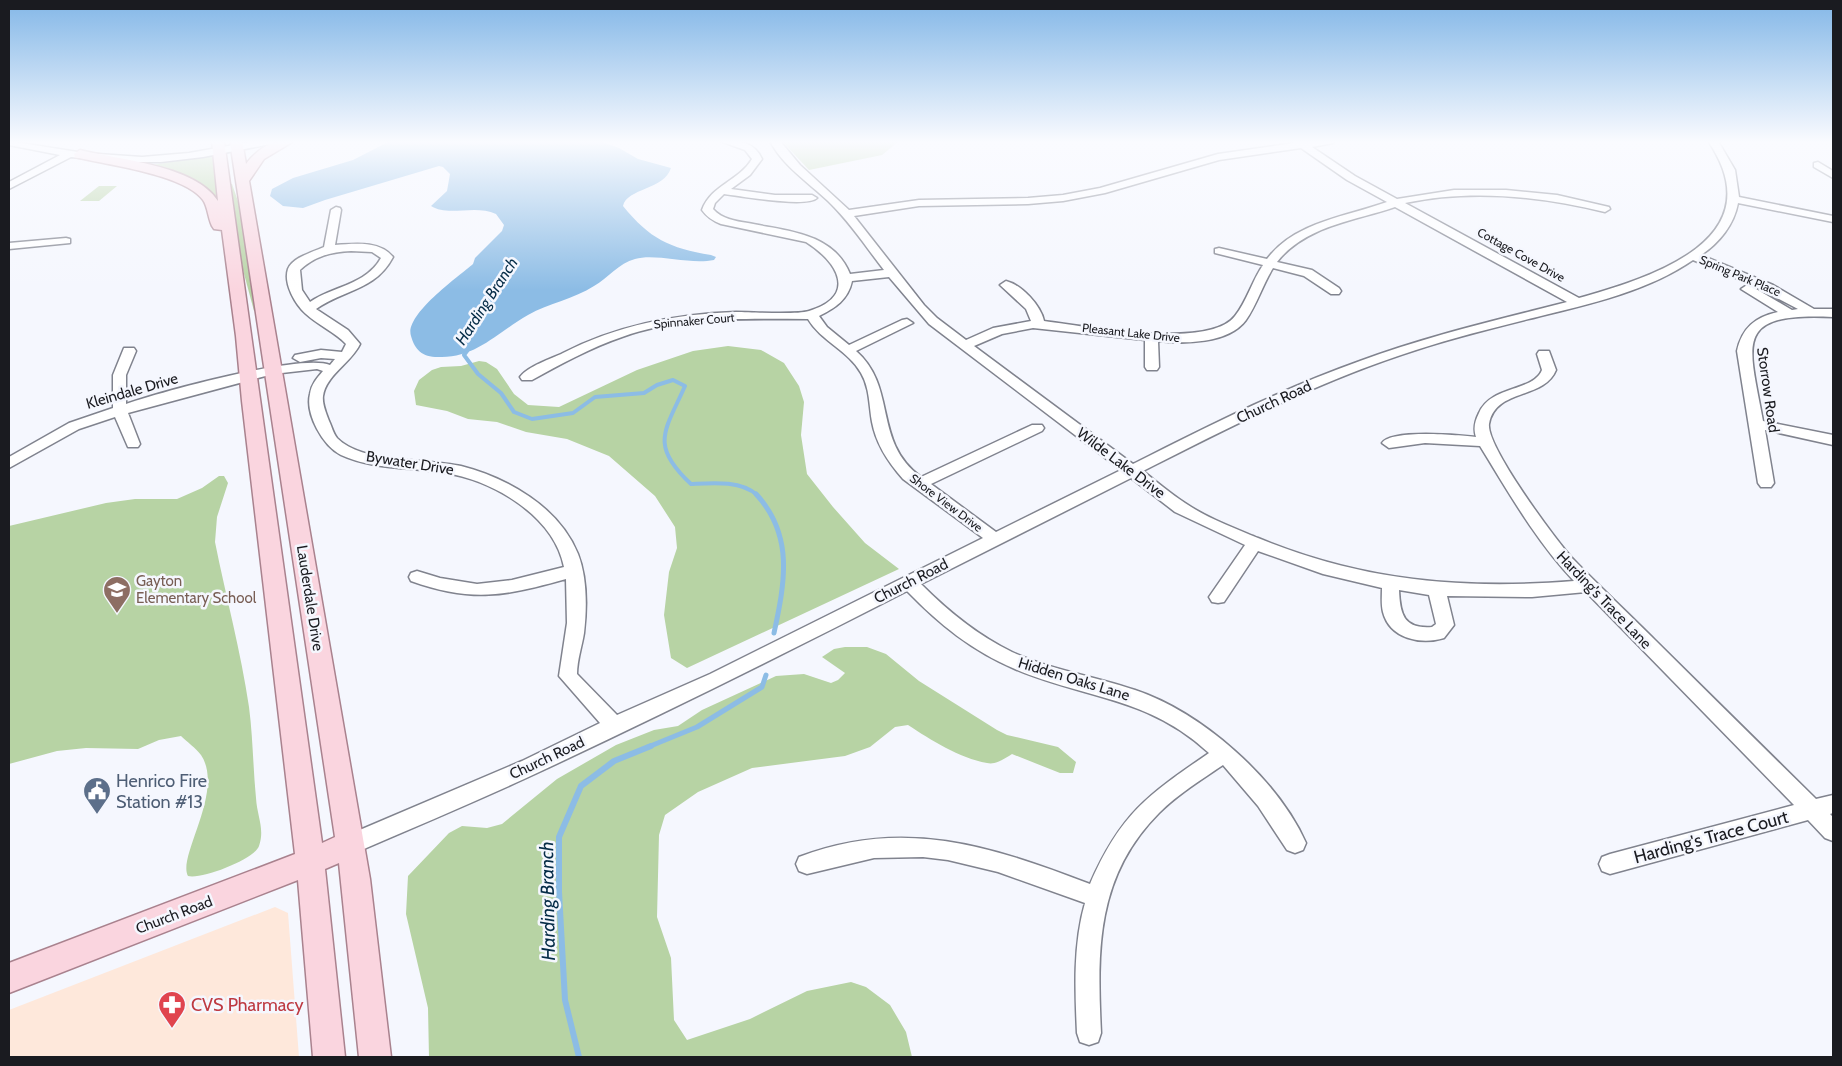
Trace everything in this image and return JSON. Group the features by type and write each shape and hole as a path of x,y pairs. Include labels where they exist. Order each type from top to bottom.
{"main road":[{"path":"201,191 212,204 217,223 232,252"},
{"name":"Lauderdale Drive","path":"224,191 232,252 261,372 356,879 376,1057"},
{"name":"Lauderdale Drive","path":"243,191 261,372 251,401 311,861 328,1057"},
{"name":"Church Road","path":"9,978 349,845"}],"street":[{"path":"722,191 708,205 707,210 714,217 732,224 810,239 832,254 844,274 844,288 839,298 812,315"},
{"path":"728,191 775,198 812,198"},
{"name":"Wilde Lake Drive","path":"817,191 846,214 914,303 932,321 1182,508 1254,544 1323,568 1390,584 1437,590 1508,592 1588,586"},
{"path":"846,214 889,206 919,203 1028,201 1063,198 1097,191"},
{"name":"Cottage Cove Drive","path":"1375,191 1577,302"},
{"path":"1734,191 1735,195"},
{"name":"Pleasant Lake Drive","path":"964,346 1013,327 1038,324 1151,337 1198,338 1217,334 1233,326 1240,319 1272,263 1284,246 1309,231 1397,203 1435,196 1479,193 1573,201 1605,209"},
{"path":"1735,195 1833,211"},
{"path":"1735,195 1833,219"},
{"name":"Church Road","path":"349,845 529,767 682,692 717,679 1272,401 1349,369 1432,341 1577,302 1654,276 1688,259 1718,234 1726,224 1735,195"},
{"path":"329,249 336,210"},
{"path":"9,246 66,241"},
{"path":"309,308 358,285 380,270 387,257 384,254 367,248 329,249 305,259 294,269 294,283 300,298 310,311 352,340 352,348 344,356"},
{"path":"1219,251 1308,273 1335,291"},
{"name":"Spring Park Place","path":"1688,259 1757,281 1812,312"},
{"name":"Spring Park Place","path":"1688,259 1791,314"},
{"path":"844,274 889,270"},
{"path":"1006,286 1032,305 1038,316 1038,324"},
{"name":"Storrow Road","path":"1766,483 1744,352 1745,339 1758,324 1791,314 1833,313"},
{"name":"Shore View Drive","path":"812,315 822,329 849,350 868,373 875,389 882,436 890,451 908,475 994,540"},
{"name":"Spinnaker Court","path":"527,377 591,344 647,326 709,318 812,315"},
{"path":"849,350 907,323"},
{"path":"1151,337 1152,367"},
{"path":"129,351 120,368 117,383 121,409 133,444"},
{"name":"Kleindale Drive","path":"9,463 74,426 121,409 261,372 289,360 321,354 344,356"},
{"name":"Harding's Trace Lane","path":"1544,354 1549,370 1544,379 1496,400 1484,413 1482,423 1485,442 1541,531 1588,586 1833,832"},
{"name":"Bywater Drive","path":"344,356 331,370 317,393 316,406 327,435 335,444 362,457 436,466 460,471 494,483 524,500 549,521 569,554 576,593 576,628 568,676 615,726"},
{"name":"Kleindale Drive","path":"261,372 319,366 331,370"},
{"path":"1755,424 1833,440"},
{"path":"920,483 1037,428"},
{"path":"1389,443 1410,439 1432,438 1485,442"},
{"path":"1218,597 1254,544"},
{"path":"417,577 440,586 464,591 480,591 521,585 572,572"},
{"name":"Hidden Oaks Lane","path":"909,582 949,623 982,646 1022,665 1111,688 1146,702 1190,727 1224,753 1253,782 1276,812 1295,843"},
{"path":"1390,584 1392,613 1395,619 1406,630 1423,635 1438,633 1445,625 1437,590"},
{"path":"1089,1033 1086,976 1088,929 1096,897 1109,864 1125,837 1152,806 1224,753"},
{"path":"1811,810 1833,804"},
{"name":"Harding's Trace Court","path":"1610,864 1811,810"},
{"path":"807,864 856,851 895,846 940,847 991,858 1096,897"}],"shaded area":[{"path":"275,907 288,913 299,1057 9,1057 9,1010"}],"green space":[{"path":"93,191 111,191 99,201 80,201"},
{"path":"208,191 218,191 218,195 214,195"},
{"path":"231,191 234,191 240,207 257,310 254,311 243,270"},
{"path":"728,346 761,350 784,363 799,386 804,402 801,435 807,474 865,543 899,569 687,668 671,658 664,615 669,572 677,548 675,527 655,496 609,456 567,439 526,432 497,422 468,419 447,411 416,405 414,391 419,380 432,370 441,367 461,366 479,361 486,362 497,369 514,394 528,405 559,407 637,370 693,351"},
{"name":"Gayton Elementary School","path":"219,476 224,476 228,483 217,517 215,542 246,686 261,840 255,851 238,862 215,872 188,876 186,867 205,804 208,786 207,770 201,755 181,736 159,740 138,749 86,748 57,751 9,764 9,526 106,503 135,499 177,499 202,488"},
{"path":"867,647 886,654 919,681 997,730 1007,735 1058,747 1076,762 1073,773 1060,773 1012,754 994,763 977,761 946,748 908,725 895,727 870,747 845,756 752,768 698,792 665,815 659,835 657,917 671,958 674,1020 687,1040 750,1019 807,991 851,982 866,987 890,1005 906,1032 912,1057 429,1057 428,1008 406,914 408,876 449,833 462,826 487,828 502,824 557,779 616,745 654,730 678,726 702,710 776,676 804,674 831,683 838,680 845,673 822,657 834,649"}],"water":[{"path":"272,191 356,191 303,208 283,206 270,196"},
{"path":"447,191 641,191 626,200 623,206 642,227 672,245 716,257 714,260 704,261 653,257 629,261 599,283 570,298 528,315 475,349 451,356 428,356 417,349 411,336 411,327 416,318 434,297 473,264 475,258 502,231 504,225 496,214 488,211 445,210 431,206"}],"waterway":[{"name":"Harding Branch","path":"467,351 464,355 478,374 501,393 514,412 532,419 573,413 595,397 644,393 657,385 673,380 685,386 667,426 665,448 678,470 691,484 726,483 743,487 756,495"},
{"name":"Harding Branch","path":"756,495 768,510 776,526 781,543 783,577 774,633"},
{"name":"Harding Branch","path":"648,747 697,727 762,687 766,675"},
{"name":"Harding Branch","path":"579,1057 565,1000 559,892 559,837 581,786 614,761 651,746"}],"place":[{"name":"Gayton Elementary School","path":"117,614"},
{"name":"Henrico Fire Station #13","path":"97,815"},
{"name":"CVS Pharmacy","path":"172,1029"}]}
